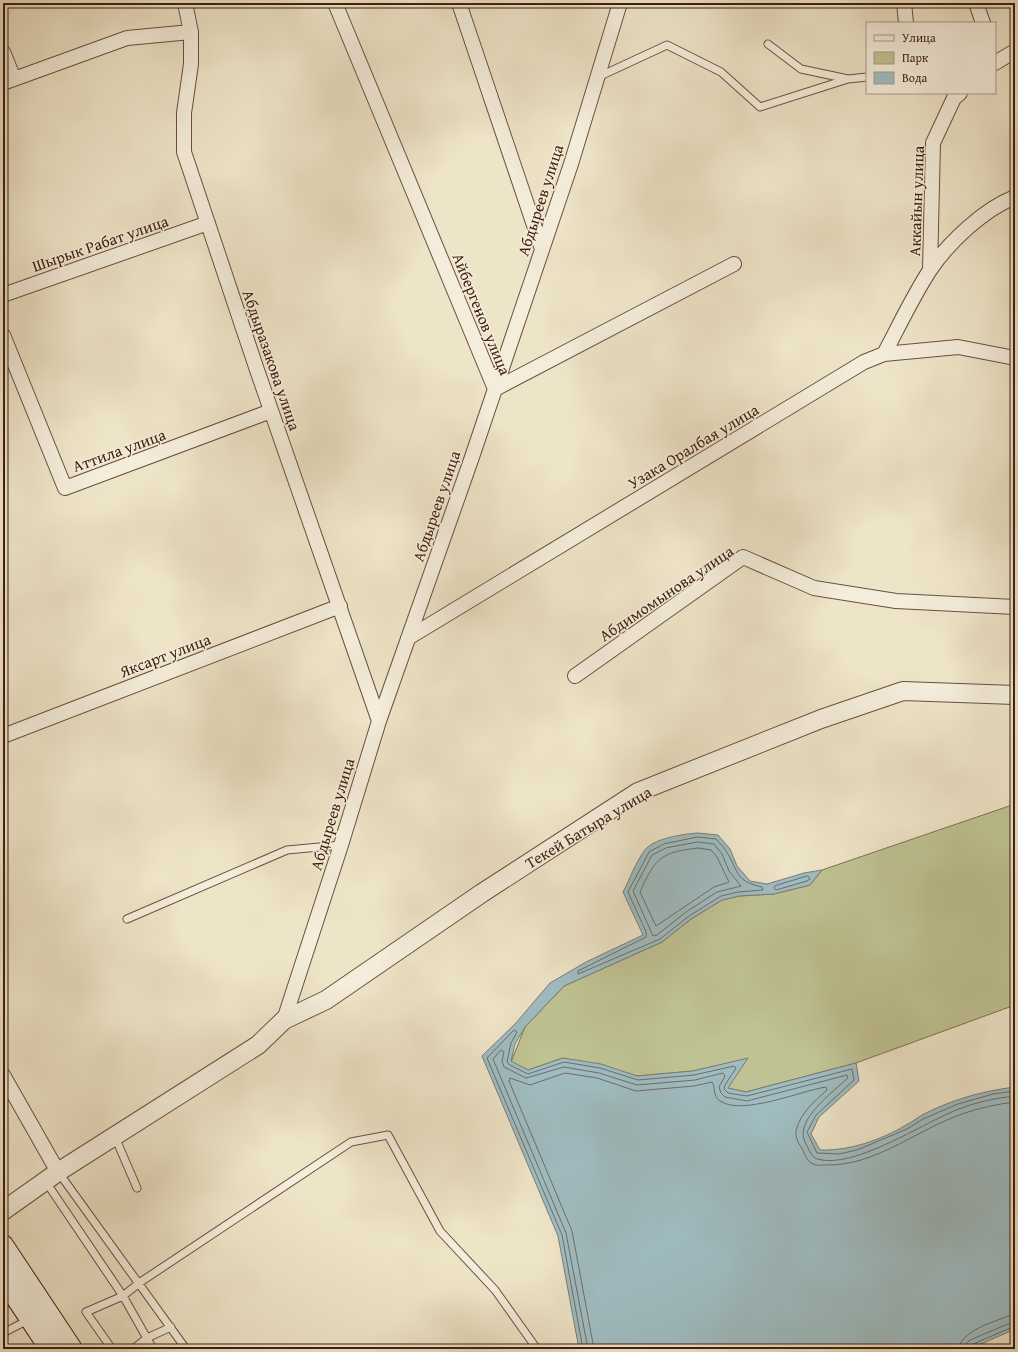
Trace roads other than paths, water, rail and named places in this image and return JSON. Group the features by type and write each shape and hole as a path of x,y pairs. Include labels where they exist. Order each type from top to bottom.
{"main road":[{"path":"3,1245 72,1349"},
{"path":"3,1278 50,1349"}],"street":[{"name":"Абдыразакова улица","path":"184,3 191,32 191,64 184,113 184,152 271,411 379,721"},
{"name":"Айбергенов улица","path":"335,3 495,389 734,264"},
{"path":"459,3 542,249"},
{"name":"Абдыреев улица","path":"284,1020 341,845 379,721 495,389 571,164 620,3"},
{"path":"904,3 906,22"},
{"path":"976,3 983,22"},
{"path":"3,52 8,81 127,38 191,32"},
{"path":"996,60 1015,51"},
{"name":"Аккайын улица","path":"930,269 933,143 954,98 959,94"},
{"path":"884,354 930,269 966,228 1002,202 1015,197"},
{"name":"Шырык Рабат улица","path":"3,295 208,223"},
{"name":"Аттила улица","path":"3,335 65,488 271,411"},
{"name":"Узака Оралбая улица","path":"408,638 864,362 884,354 958,347 1015,358"},
{"name":"Абдимомынова улица","path":"575,676 743,557 814,588 896,601 1015,607"},
{"name":"Яксарт улица","path":"3,736 340,606"},
{"name":"Текей Батыра улица","path":"3,1211 52,1177 258,1045 284,1020 326,1000 482,893 638,792 821,718 903,691 1015,695"},
{"path":"3,1075 52,1177"}],"lane":[{"path":"768,44 801,69 848,79"},
{"path":"597,77 667,45 721,72 760,107 848,79 866,77"},
{"path":"127,919 287,850 341,845"},
{"path":"112,1349 86,1312 123,1296 139,1283 351,1142 388,1135 440,1231 495,1290 537,1349"},
{"path":"115,1137 138,1188"},
{"path":"52,1177 139,1283 186,1349"},
{"path":"52,1177 153,1349"},
{"path":"3,1334 30,1319"},
{"path":"133,1349 147,1338 171,1327"}],"water":[{"path":"698,833 718,835 730,849 737,866 750,881 767,884 804,873 822,870 810,885 774,894 739,896 722,900 691,919 662,942 564,986 525,1027 515,1044 511,1061 528,1070 563,1058 601,1064 637,1076 693,1071 748,1058 728,1088 746,1092 856,1063 859,1081 819,1117 811,1134 820,1150 842,1149 864,1144 886,1135 922,1115 944,1105 979,1094 1015,1087 1015,1329 970,1349 579,1349 558,1236 482,1056 515,1024 550,983 586,962 643,935 623,892 639,859 645,850 655,842 677,836"}]}
